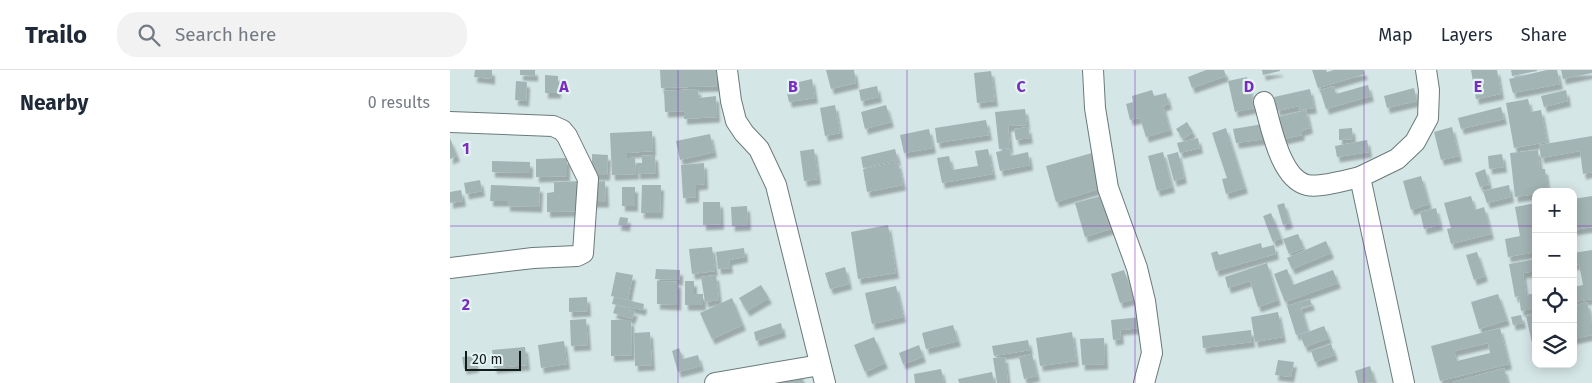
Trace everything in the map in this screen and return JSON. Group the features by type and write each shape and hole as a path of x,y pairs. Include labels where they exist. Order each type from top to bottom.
{"street":[{"path":"715,383 823,374 776,185 759,149 744,133 736,120 731,101 727,70"},
{"path":"1093,70 1095,108 1108,188 1137,268 1145,301 1152,353 1144,383"},
{"path":"1264,102 1280,154 1288,172 1296,180 1308,185 1330,183 1360,177 1397,159 1415,142 1428,118 1429,90 1426,70"},
{"path":"450,122 553,126 562,130 568,136 588,179 588,193 583,253 576,256 533,258 450,268"},
{"path":"1360,177 1404,383"}],"building":[{"path":"475,70 492,70 492,79 474,77"},
{"path":"520,70 535,70 535,76 520,75"},
{"path":"660,70 716,70 717,86 661,88"},
{"path":"826,70 854,70 856,83 831,89"},
{"path":"1206,70 1224,70 1226,76 1192,88 1188,77"},
{"path":"1262,70 1280,70 1280,71 1263,75"},
{"path":"1312,70 1326,70 1327,72 1334,70 1363,70 1365,74 1318,88"},
{"path":"1471,70 1497,70 1501,94 1476,99"},
{"path":"1511,70 1537,70 1537,71 1512,76"},
{"path":"1547,70 1557,70 1560,84 1513,93 1509,79"},
{"path":"1561,70 1592,70 1592,73 1563,79"},
{"path":"991,71 995,101 977,103 974,73"},
{"path":"545,75 558,76 558,93 545,93"},
{"path":"1247,77 1254,108 1235,112 1228,81"},
{"path":"812,79 815,98 789,102 787,93 795,92 794,83"},
{"path":"516,81 527,82 526,101 515,100"},
{"path":"1368,85 1371,96 1326,109 1320,90 1334,86 1336,94"},
{"path":"877,86 879,97 861,101 859,90"},
{"path":"1414,88 1417,101 1387,108 1384,96"},
{"path":"698,89 699,98 716,96 717,117 684,119 684,111 665,112 664,91"},
{"path":"1310,89 1314,108 1300,110 1299,106 1277,111 1274,97"},
{"path":"1152,90 1154,96 1166,93 1169,104 1163,106 1170,130 1146,137 1140,118 1130,120 1126,104 1133,102 1132,96"},
{"path":"1566,90 1568,101 1544,107 1541,96"},
{"path":"1528,99 1531,112 1541,110 1547,142 1514,148 1506,103"},
{"path":"835,105 840,133 825,136 820,108"},
{"path":"886,105 891,122 865,129 861,112"},
{"path":"1501,107 1504,119 1461,129 1458,118"},
{"path":"1025,109 1027,125 1008,126 1010,148 999,149 995,112"},
{"path":"1306,110 1310,128 1301,131 1302,135 1280,140 1274,118"},
{"path":"986,120 989,135 937,143 935,128"},
{"path":"1187,122 1193,132 1183,139 1176,129"},
{"path":"1263,124 1265,139 1236,143 1233,129"},
{"path":"1028,127 1030,138 1016,140 1014,129"},
{"path":"1452,127 1459,156 1441,160 1434,132"},
{"path":"1226,128 1245,188 1226,194 1222,179 1227,178 1212,133"},
{"path":"1352,128 1353,139 1339,140 1339,129"},
{"path":"929,129 933,148 904,153 900,135"},
{"path":"652,131 653,151 627,153 627,158 635,158 636,174 612,175 610,133"},
{"path":"710,134 714,152 680,160 676,141"},
{"path":"1592,136 1592,172 1583,174 1580,151 1541,158 1539,145"},
{"path":"450,138 457,156 450,159"},
{"path":"1198,138 1200,148 1180,153 1177,143"},
{"path":"1367,140 1369,152 1337,157 1335,146"},
{"path":"814,149 818,179 804,181 800,151"},
{"path":"895,149 898,160 863,168 861,157"},
{"path":"988,149 993,174 942,183 937,158 949,156 952,170 978,166 975,151"},
{"path":"1010,149 1011,156 1028,152 1030,165 1000,171 996,152"},
{"path":"1538,150 1540,169 1545,169 1547,188 1532,188 1532,195 1515,197 1510,153"},
{"path":"1163,152 1172,187 1157,191 1148,156"},
{"path":"1178,152 1184,178 1174,181 1167,155"},
{"path":"1092,153 1102,188 1056,202 1046,166"},
{"path":"592,154 608,155 607,175 587,175 587,164 592,164"},
{"path":"1502,154 1504,167 1489,169 1488,156"},
{"path":"655,155 656,173 637,174 637,163 642,163 642,156"},
{"path":"567,158 567,176 536,177 536,159"},
{"path":"492,161 530,162 530,173 492,172"},
{"path":"898,162 903,185 867,192 863,169"},
{"path":"704,163 705,184 696,185 696,197 683,198 681,165"},
{"path":"1485,169 1489,184 1480,187 1475,173"},
{"path":"1421,176 1429,204 1411,210 1403,181"},
{"path":"480,180 482,191 466,194 464,183"},
{"path":"585,181 586,211 547,212 547,193 554,192 554,182"},
{"path":"605,181 606,202 590,202 590,182"},
{"path":"491,185 540,187 539,207 507,206 507,201 490,201"},
{"path":"642,185 661,185 660,213 641,213"},
{"path":"1509,185 1511,197 1487,203 1483,191"},
{"path":"622,187 635,187 635,206 622,206"},
{"path":"461,190 463,201 450,203 450,192"},
{"path":"1104,195 1114,228 1085,237 1075,203"},
{"path":"1471,196 1475,210 1484,207 1491,234 1451,244 1447,229 1451,228 1444,203"},
{"path":"1592,196 1592,227 1577,229 1577,198"},
{"path":"703,202 720,202 721,224 703,225"},
{"path":"1284,203 1290,223 1283,225 1277,205"},
{"path":"1532,204 1532,253 1508,257 1505,239 1520,236 1515,207"},
{"path":"747,206 748,225 732,226 731,207"},
{"path":"1436,208 1440,225 1424,229 1420,212"},
{"path":"1271,213 1281,238 1273,242 1263,216"},
{"path":"620,217 628,218 627,226 618,225"},
{"path":"888,225 896,273 858,279 851,232"},
{"path":"1298,234 1304,248 1289,254 1283,239"},
{"path":"1326,241 1331,253 1292,269 1287,258"},
{"path":"1261,243 1262,248 1274,245 1276,254 1216,271 1211,253 1217,251 1219,255"},
{"path":"712,247 715,271 692,274 689,249"},
{"path":"744,248 745,257 729,260 730,268 718,269 716,252"},
{"path":"1592,250 1592,299 1577,301 1577,286 1583,285 1579,264 1577,264 1577,252"},
{"path":"1477,252 1485,276 1474,280 1466,255"},
{"path":"1532,260 1532,272 1523,273 1526,295 1532,294 1532,309 1521,311 1519,296 1515,297 1509,264"},
{"path":"1267,263 1278,300 1258,307 1250,281 1228,288 1225,277"},
{"path":"845,267 849,284 830,289 825,273"},
{"path":"656,269 680,270 680,280 655,279"},
{"path":"1287,269 1293,285 1333,270 1338,283 1285,302 1274,274"},
{"path":"1124,270 1134,299 1120,303 1111,274"},
{"path":"616,272 633,275 628,300 611,296"},
{"path":"716,275 719,300 705,302 701,277"},
{"path":"657,281 678,282 678,305 657,304"},
{"path":"685,281 694,281 694,294 703,294 703,305 685,305"},
{"path":"761,285 769,298 747,311 739,298"},
{"path":"896,286 903,317 872,324 865,293"},
{"path":"1498,294 1507,320 1479,329 1471,302"},
{"path":"587,297 588,311 569,312 569,298"},
{"path":"614,297 644,304 643,310 612,304"},
{"path":"732,298 743,325 712,339 700,313"},
{"path":"1310,299 1312,305 1301,308 1308,331 1296,335 1287,306"},
{"path":"1587,302 1592,323 1592,335 1577,338 1577,305"},
{"path":"616,305 635,311 632,319 613,313"},
{"path":"1278,312 1283,337 1255,342 1251,317"},
{"path":"1521,315 1523,323 1513,325 1511,317"},
{"path":"1532,315 1532,343 1526,316"},
{"path":"1141,317 1142,328 1120,330 1121,339 1113,340 1111,320"},
{"path":"586,319 588,345 571,346 570,320"},
{"path":"611,320 631,320 632,355 611,356"},
{"path":"781,323 783,332 756,341 754,332"},
{"path":"953,325 958,341 926,349 922,333"},
{"path":"1324,326 1329,338 1305,347 1300,335"},
{"path":"1500,328 1509,364 1440,381 1431,346","holes":["1488,343 1490,353 1457,361 1454,351"]},
{"path":"1251,330 1252,342 1203,348 1202,336"},
{"path":"650,332 652,365 635,366 634,333"},
{"path":"1072,332 1076,361 1040,366 1036,338"},
{"path":"874,337 885,363 865,372 854,345"},
{"path":"1104,338 1105,364 1082,365 1080,339"},
{"path":"1028,340 1030,350 994,356 992,346"},
{"path":"564,341 567,364 541,368 538,345"},
{"path":"1331,344 1335,355 1315,362 1311,351"},
{"path":"919,345 923,357 903,364 899,353"},
{"path":"525,347 527,365 494,368 492,350"},
{"path":"679,348 683,359 698,355 701,366 678,372 672,351"},
{"path":"1032,354 1037,376 1024,379 1019,357"},
{"path":"474,356 476,367 464,369 462,357"},
{"path":"1005,357 1008,383 997,383 993,358"},
{"path":"1278,360 1294,362 1291,377 1275,375"},
{"path":"1370,366 1375,382 1358,383 1355,371"},
{"path":"1504,368 1508,383 1453,383 1453,382"},
{"path":"941,369 944,383 915,383 914,374"},
{"path":"799,372 804,383 774,383"},
{"path":"992,372 994,383 959,383 958,379"}]}
